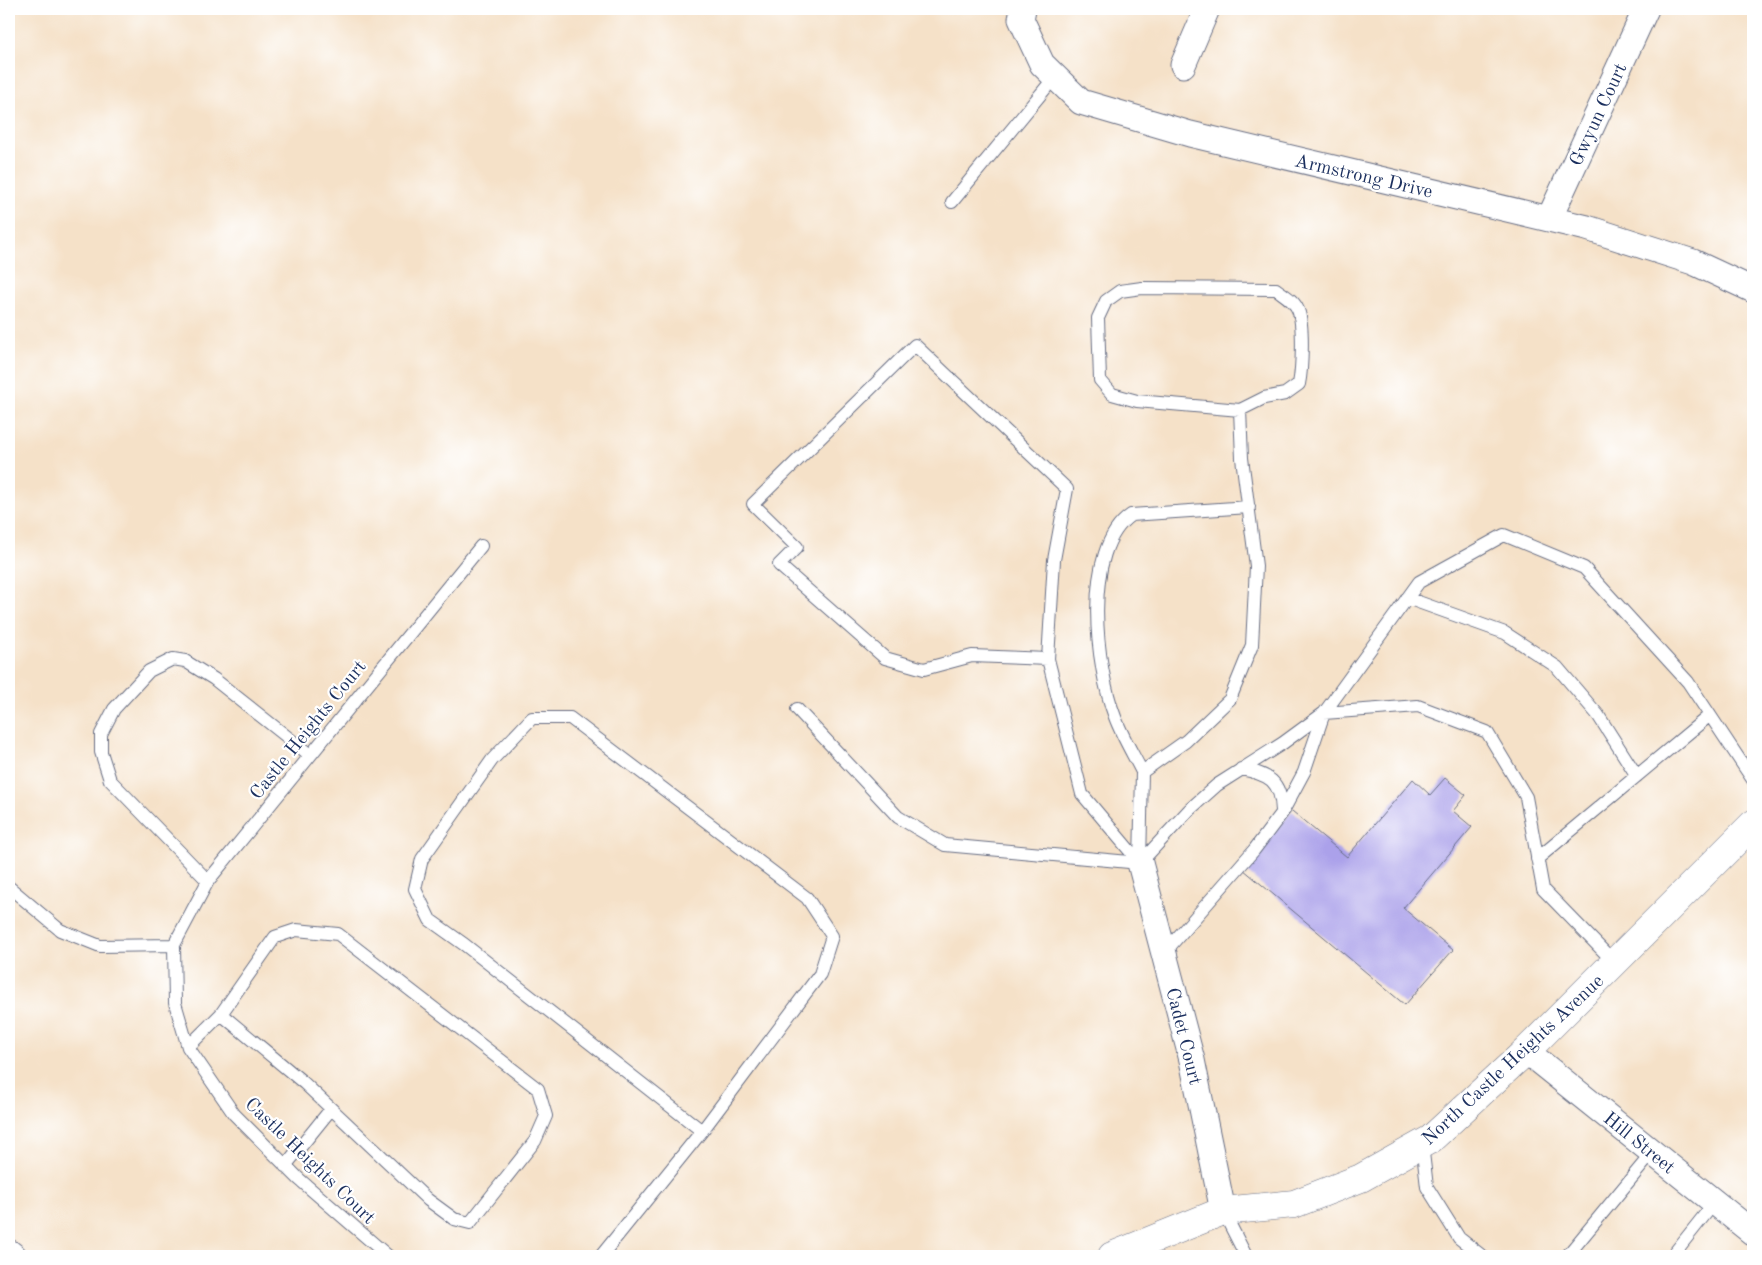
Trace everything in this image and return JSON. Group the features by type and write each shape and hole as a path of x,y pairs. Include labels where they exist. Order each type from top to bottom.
{"street":[{"name":"Armstrong Drive","path":"1023,9 1021,18 1042,64 1054,78 1081,102 1190,134 1588,228 1694,262 1753,290"},
{"path":"1183,65 1207,9"},
{"name":"Gwyun Court","path":"1549,219 1646,9"},
{"name":"North Castle Heights Avenue","path":"1112,1256 1223,1212 1294,1204 1361,1178 1431,1139 1526,1051 1753,824"},
{"name":"Cadet Court","path":"1140,862 1192,1060 1223,1212"},
{"name":"Hill Street","path":"1526,1051 1753,1233"},
{"path":"9,1252 14,1256"}],"lane":[{"path":"952,202 1054,78"},
{"path":"1142,288 1276,289 1290,299 1298,311 1302,368 1300,384 1285,394 1264,398 1240,410 1137,401 1112,394 1100,380 1098,318 1106,301 1120,292 1142,288"},
{"path":"1048,659 972,656 924,669 885,658 779,565 797,547 753,504 915,345 1067,488 1054,560 1048,659 1082,794 1140,862"},
{"path":"1142,772 1186,741 1230,699 1252,645 1256,566 1242,458 1240,410"},
{"path":"1140,862 1142,772 1115,718 1105,684 1099,651 1097,592 1104,558 1112,535 1120,522 1131,515 1249,508"},
{"path":"1164,953 1254,850 1282,813 1304,772 1324,713 1419,582 1504,536 1584,568 1688,682 1753,780"},
{"name":"Castle Heights Court","path":"388,1256 285,1166 234,1114 188,1047 175,1003 174,945 208,881 481,546"},
{"path":"1408,598 1505,633 1558,667 1598,715 1637,776"},
{"path":"208,881 110,780 101,752 101,734 114,709 149,671 173,659 186,661 214,679 310,755"},
{"path":"1140,862 1189,810 1217,785 1283,743 1324,713 1418,706 1488,732 1526,797 1543,888 1615,963"},
{"path":"797,708 898,817 945,845 1140,862"},
{"path":"1537,859 1710,715"},
{"path":"602,1256 702,1131 820,974 832,936 807,898 570,718 532,718 492,760 422,860 415,889 430,920 465,945 702,1131"},
{"path":"1241,769 1257,772 1272,780 1281,793 1282,813"},
{"path":"9,887 60,930 100,946 174,945"},
{"path":"188,1047 220,1014 276,937 296,930 338,934 538,1089 546,1116 534,1141 470,1222 454,1219 428,1200 332,1110 220,1014"},
{"path":"285,1166 332,1110"},
{"path":"1422,1144 1427,1187 1459,1238 1482,1256"},
{"path":"1568,1256 1653,1152"},
{"path":"1672,1256 1715,1202"},
{"path":"1223,1212 1246,1256"}],"building":[{"path":"1445,778 1466,795 1453,811 1472,827 1403,908 1453,950 1405,1005 1243,869 1292,811 1347,857 1413,779 1430,795"}]}
